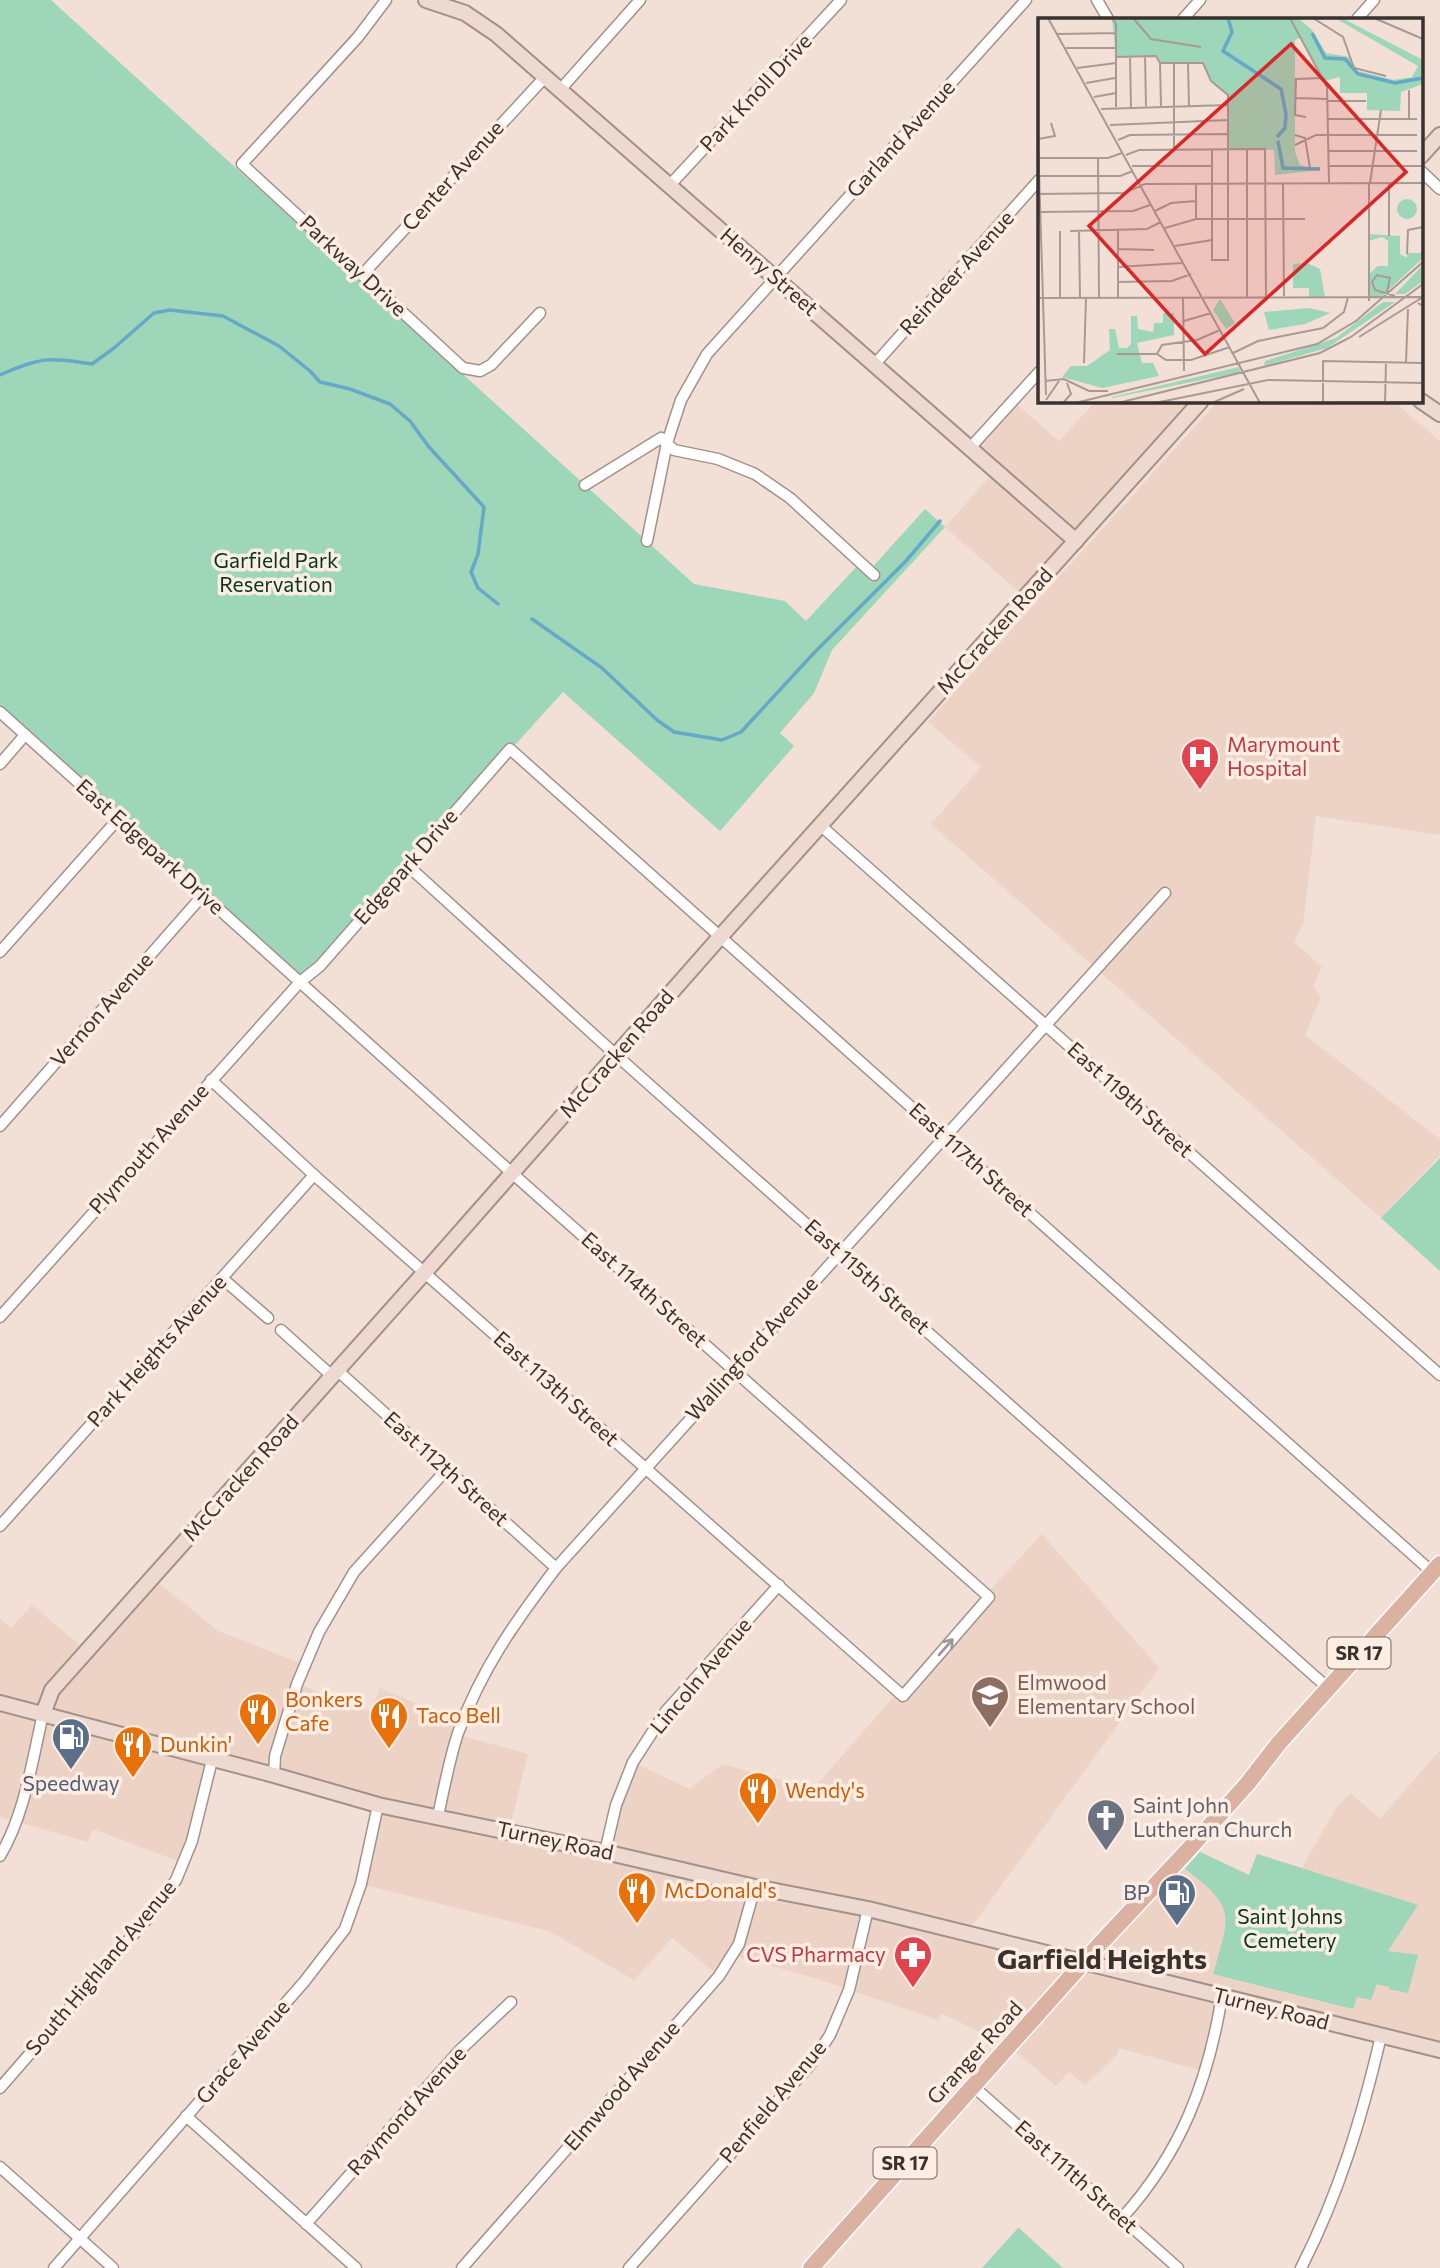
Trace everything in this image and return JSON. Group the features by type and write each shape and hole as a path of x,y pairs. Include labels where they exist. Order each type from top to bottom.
{"main road":[{"name":"Granger Road","path":"811,2268 1248,1783 1279,1743 1436,1568"}],"street":[{"name":"Parkway Drive","path":"386,0 358,37 242,164 463,368 480,371 491,365 540,313"},
{"name":"Henry Street","path":"426,0 454,5 496,34 1076,541"},
{"path":"560,90 639,0"},
{"name":"Park Knoll Drive","path":"670,185 841,0"},
{"name":"Garland Avenue","path":"776,277 1026,0"},
{"path":"1097,0 1107,18"},
{"path":"1184,18 1200,0"},
{"path":"1358,18 1374,0"},
{"name":"Center Avenue","path":"362,275 545,76"},
{"path":"1422,155 1440,135"},
{"path":"1422,172 1440,189"},
{"name":"Reindeer Avenue","path":"874,365 1038,181"},
{"path":"647,541 667,443 681,400 707,354 776,277"},
{"path":"970,448 1038,373"},
{"name":"McCracken Road","path":"43,1714 52,1690 720,937 1200,402"},
{"path":"1422,402 1440,414"},
{"path":"585,485 661,438 674,450 718,459 755,474 790,498 874,575"},
{"name":"East Edgepark Drive","path":"0,712 300,982"},
{"path":"0,764 25,735"},
{"name":"Edgepark Drive","path":"300,982 320,966 510,749"},
{"name":"East 117th Street","path":"510,749 1436,1568"},
{"path":"0,952 119,818"},
{"name":"East 119th Street","path":"820,825 1440,1375"},
{"name":"East 115th Street","path":"407,865 616,1055 1328,1688"},
{"name":"Wallingford Avenue","path":"438,1816 457,1735 482,1676 511,1627 556,1568 1165,893"},
{"name":"Vernon Avenue","path":"0,1126 203,895"},
{"name":"Plymouth Avenue","path":"1,1315 300,982"},
{"name":"East 114th Street","path":"300,982 989,1597 903,1696"},
{"name":"East 113th Street","path":"211,1080 314,1175 903,1696"},
{"name":"Park Heights Avenue","path":"0,1526 314,1175"},
{"path":"222,1278 268,1318"},
{"name":"East 112th Street","path":"281,1330 446,1469 556,1568"},
{"path":"274,1775 275,1756 289,1709 319,1632 354,1572 446,1469"},
{"name":"Lincoln Avenue","path":"605,1852 615,1805 633,1762 666,1711 779,1585"},
{"name":"Turney Road","path":"0,1703 378,1805 868,1909 1440,2050"},
{"path":"0,1856 9,1841 20,1808 43,1714"},
{"name":"South Highland Avenue","path":"0,2088 153,1912 176,1880 192,1841 212,1759"},
{"name":"Grace Avenue","path":"54,2268 304,1982 345,1929 361,1884 378,1805"},
{"name":"Elmwood Avenue","path":"462,2268 719,1976 739,1944 755,1887"},
{"name":"Penfield Avenue","path":"629,2268 810,2064 830,2035 849,1990 868,1909"},
{"path":"1122,2218 1169,2156 1191,2112 1212,2053 1222,1996"},
{"name":"Raymond Avenue","path":"306,2224 459,2051 511,2002"},
{"path":"1301,2268 1337,2190 1354,2140 1381,2036"},
{"name":"East 111th Street","path":"974,2087 1178,2268"},
{"path":"186,2116 356,2268"},
{"path":"0,2167 113,2268"}],"shaded area":[{"path":"1013,401 1059,441 1095,402 1195,402 1025,597 945,527 995,471 970,448"},
{"name":"Marymount Hospital","path":"1217,402 1394,402 1440,441 1440,835 1316,816 1303,924 1294,942 1322,967 1313,986 1321,997 1305,1035 1440,1139 1440,1155 1381,1218 931,824 981,767 928,722"},
{"path":"1042,1534 1159,1668 967,1933 1083,1963 1189,1849 1249,1875 1257,1854 1302,1868 1336,1808 1351,1793 1380,1819 1440,1750 1440,2050 1222,1997 1206,2072 1119,2048 1116,2056 1085,2085 1069,2072 1056,2086 1010,2047 941,2013 938,2020 818,1979 732,1955 719,1976 672,1938 634,1980 549,1931 361,1884 378,1805 212,1760 183,1863 93,1829 88,1842 0,1817 0,1618 11,1628 32,1605 87,1651 152,1577 218,1631 305,1665 298,1684 371,1712 380,1688 462,1723 458,1735 528,1754 509,1831 605,1851 633,1762 689,1789 723,1764 813,1789 931,1654"}],"green space":[{"name":"Garfield Park Reservation","path":"0,0 51,0 694,584 785,601 806,621 860,563 869,571 925,509 945,527 832,650 814,693 780,733 794,746 720,831 563,692 300,982 0,712"},
{"path":"1440,1158 1440,1271 1381,1218"},
{"name":"Saint Johns Cemetery","path":"1200,1852 1249,1875 1257,1854 1418,1905 1388,1951 1418,1955 1408,1993 1377,1984 1371,2000 1357,1997 1353,2009 1213,1974 1223,1938 1225,1914 1214,1894 1185,1869"},
{"path":"1019,2228 1063,2268 982,2268"}],"waterway":[{"path":"0,375 45,360 92,364 154,313 170,310 223,316 279,346 320,382 350,389 390,404 410,421 429,447 484,507 478,554 471,572 478,588 498,604"},
{"path":"532,619 602,668 657,720 674,732 722,740 741,732 813,654 906,561 940,521"}],"place":[{"name":"Marymount Hospital","path":"1200,791"},
{"name":"Elmwood Elementary School","path":"990,1729"},
{"name":"Bonkers Cafe","path":"258,1746"},
{"name":"Taco Bell","path":"389,1750"},
{"name":"Speedway","path":"71,1771"},
{"name":"Dunkin'","path":"133,1779"},
{"name":"Wendy's","path":"758,1825"},
{"name":"Saint John Lutheran Church","path":"1106,1852"},
{"name":"McDonald's","path":"637,1925"},
{"name":"BP","path":"1177,1927"},
{"name":"CVS Pharmacy","path":"913,1989"}],"district":[{"name":"Garfield Heights","path":"1102,1959"}]}
